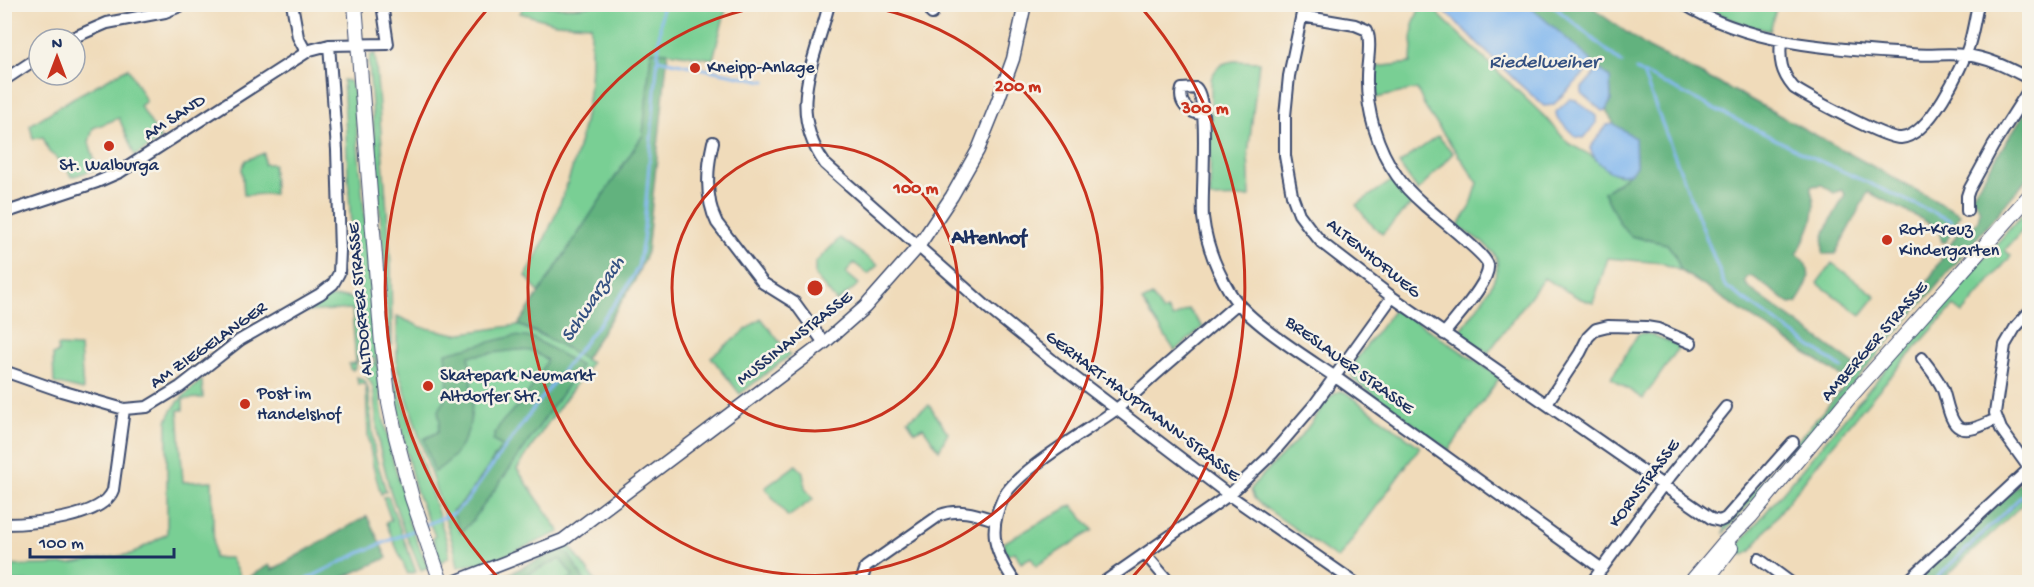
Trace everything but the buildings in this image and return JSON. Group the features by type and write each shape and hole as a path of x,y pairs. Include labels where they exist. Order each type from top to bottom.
{"main road":[{"name":"ALTDORFER STRASSE","path":"355,4 382,345 389,403 417,516 441,582"},
{"name":"AMBERGER STRASSE","path":"1691,582 1724,543 1751,516 1849,398 2030,195"},
{"name":"AMBERGER STRASSE","path":"1705,582 1731,548 1751,516"}],"street":[{"path":"87,32 107,23 165,12 185,4"},
{"path":"292,4 298,37 306,52"},
{"name":"AM SAND","path":"4,213 98,182 120,172 306,52 329,45 388,44 382,4"},
{"name":"GERHART-HAUPTMANN-STRASSE","path":"829,4 806,85 806,110 814,145 825,164 988,309 1115,410 1229,495 1354,582"},
{"name":"MUSSINANSTRASSE","path":"455,582 563,540 824,343 865,307 918,247 952,196 981,143 1013,59 1025,4"},
{"name":"ALTENHOFWEG","path":"1305,4 1289,76 1285,116 1285,156 1292,195 1299,214 1322,243 1444,334 1547,403 1709,518 1723,520 1793,442"},
{"path":"1684,4 1725,25 1781,40 1881,52 1966,55 2002,66 2030,79"},
{"path":"1781,40 1781,68 1786,79 1794,88 1855,120 1898,139 1906,138 1931,116 1943,99 1966,55 1978,4"},
{"path":"1302,16 1355,25 1367,30 1369,39 1367,95 1374,127 1387,158 1405,186 1436,217 1480,253 1488,264 1488,272 1481,286 1444,334"},
{"name":"AM ZIEGELANGER","path":"4,371 54,389 124,409 136,409 159,402 240,340 320,294 336,280 340,267 337,150 329,45"},
{"path":"6,76 27,64"},
{"path":"1967,212 1969,190 1993,146 2030,88"},
{"name":"BRESLAUER STRASSE","path":"1202,114 1204,219 1215,262 1238,303 1266,327 1602,569"},
{"path":"713,142 709,171 709,196 717,223 763,283 795,303 824,343"},
{"path":"1104,582 1229,495 1285,440 1392,297"},
{"path":"1015,582 996,549 995,520 1005,495 1020,478 1115,410 1238,303"},
{"path":"1907,582 2029,468 1996,419 1996,397 2006,345 2015,328 2030,311"},
{"path":"1547,403 1588,337 1600,327 1658,329 1691,343"},
{"path":"1922,358 1942,387 1957,426 1969,428 1996,419"},
{"name":"KORNSTRASSE","path":"1592,582 1663,485 1726,407"},
{"path":"4,524 24,524 56,519 92,508 108,500 113,490 124,409"},
{"path":"861,582 866,567 940,515 949,512 965,512 995,520"},
{"path":"1145,554 1169,582"},
{"path":"1759,560 1790,582"}],"green space":[{"path":"525,4 569,7 595,4 727,5 713,59 668,52 651,52 643,135 539,293 526,276 555,216 576,155 589,90 591,25 555,23 520,13"},
{"path":"1710,4 1777,5 1770,31 1742,24 1708,9"},
{"path":"1421,5 1439,5 1437,13 1547,119 1568,143 1592,156 1605,168 1618,175 1630,173 1604,192 1620,224 1631,236 1667,244 1674,253 1681,271 1662,263 1608,258 1593,303 1579,298 1544,278 1488,353 1459,333 1486,295 1496,273 1495,255 1478,239 1458,226 1470,208 1478,183 1426,109 1417,89 1376,98 1375,67 1411,63 1413,24"},
{"path":"1528,5 1591,5 1649,48 1748,98 1960,214 1946,242 1942,242 1939,231 1933,225 1868,192 1835,254 1824,254 1823,239 1845,194 1841,190 1834,193 1822,185 1811,186 1814,204 1813,217 1797,254 1807,266 1808,278 1796,303 1790,304 1752,276 1747,277 1745,282 1749,288 1855,365 1844,378 1681,271 1674,253 1667,244 1631,236 1620,224 1604,192 1617,184 1636,166 1635,138 1614,124 1606,110 1611,100 1610,78"},
{"path":"651,51 668,52 647,252 634,282 585,359 539,333 518,325 643,135"},
{"path":"375,53 391,265 392,345 390,345 369,64 370,56"},
{"path":"1234,61 1259,62 1248,155 1250,197 1210,198 1211,79 1220,66"},
{"path":"128,68 146,101 140,106 161,139 135,156 119,118 93,128 89,142 97,169 71,177 66,165 49,152 43,137 33,139 30,125"},
{"path":"343,80 349,81 353,89 382,412 392,457 410,518 408,520 428,567 421,570 390,490 379,445 373,387 363,369 365,366 375,364 374,358 364,356 363,313 351,229"},
{"path":"2029,106 2029,176 1924,301 1918,297 1960,229 1976,224 1979,209 1971,197"},
{"path":"1438,136 1453,153 1418,191 1399,164"},
{"path":"264,153 264,164 273,164 274,194 244,195 242,168 246,160"},
{"path":"1393,180 1412,203 1382,234 1356,205"},
{"path":"2029,207 2029,223 2005,250 2011,256 1963,313 1954,306 1927,335 1823,457 1750,552 1744,555 1739,553 1737,548 1741,542 1891,363"},
{"path":"840,238 878,265 868,274 854,263 846,273 859,284 837,302 815,276 815,263"},
{"path":"1832,263 1876,296 1861,315 1817,283"},
{"path":"1152,296 1163,312 1167,310 1173,318 1188,309 1203,327 1175,351 1142,301"},
{"path":"347,297 355,300 359,326 359,356 356,364 353,370 350,369 349,364 356,363 352,309 303,312 303,307 318,298"},
{"path":"1918,297 1924,301 1724,533 1725,524 1872,355"},
{"path":"1397,309 1500,377 1449,450 1355,381 1352,376 1351,370 1354,362 1393,311"},
{"path":"397,316 421,327 456,334 518,325 558,343 591,363 517,469 560,532 492,561 458,567 454,547 397,366"},
{"path":"761,318 790,355 740,394 711,357"},
{"path":"1643,333 1680,346 1643,399 1611,378 1638,334"},
{"path":"514,336 533,338 581,366 473,520 461,533 452,511 472,490 502,446 493,441 497,429 526,395 547,360 533,351 517,350 469,356 472,406 466,435 459,449 449,461 434,472 424,439 438,432 440,421 438,411 447,391 446,353"},
{"path":"58,346 80,347 83,390 54,383 53,355 58,352"},
{"path":"393,371 448,545 449,557 441,562 433,538 435,536 419,499 411,472"},
{"path":"357,377 365,381 368,389 375,455 386,491 381,494 368,435 366,386 358,384"},
{"path":"202,380 203,398 183,399 183,410 178,410 183,482 212,481 214,558 230,558 243,582 5,582 4,566 70,564 131,554 167,534 167,421 177,403"},
{"path":"1339,391 1345,392 1420,447 1338,559 1260,504 1254,498 1251,490 1253,485 1302,435 1330,397"},
{"path":"929,405 948,433 939,450 923,427 915,431 907,420"},
{"path":"796,465 803,472 805,488 813,499 788,517 765,488"},
{"path":"2029,475 2029,491 1935,582 1919,582 1932,564"},
{"path":"2029,491 2029,498 1940,582 1935,582"},
{"path":"388,496 416,572 408,574 386,523 391,520 383,497"},
{"path":"1072,505 1093,530 1036,566 1031,557 1021,563 1015,552 1007,555 1003,543"},
{"path":"367,516 387,558 333,582 242,581 269,565 272,570"},
{"path":"569,545 596,582 492,582"},
{"path":"561,549 569,555 585,582 566,582 573,576 560,559 511,582 492,582"}],"water":[{"name":"Riedelweiher","path":"1439,5 1528,5 1591,60 1591,67 1553,105 1544,106"},
{"path":"1602,71 1610,78 1611,100 1606,110 1602,111 1582,94 1582,88 1596,72"},
{"path":"1570,99 1576,100 1596,116 1596,123 1584,138 1576,137 1557,118 1556,112"},
{"path":"1614,124 1635,138 1636,166 1630,173 1614,173 1605,168 1597,161 1590,148 1607,125"}],"waterway":[{"name":"Schwarzach","path":"425,525 454,513 466,502 534,408 625,290 638,267 643,240 662,4"},
{"path":"1551,4 1622,63"},
{"path":"658,59 690,66"},
{"path":"699,68 765,81"},
{"path":"1636,70 1643,74 1725,286 1842,368"},
{"path":"1645,74 1807,155 1952,221"},
{"path":"1932,582 2030,488"},
{"name":"Schwarzach","path":"301,582 355,555 419,528"}],"place":[{"name":"Kneipp-Anlage","path":"695,68"},
{"name":"St. Walburga","path":"109,146"},
{"name":"Rot-Kreuz Kindergarten","path":"1887,240"},
{"name":"Skatepark Neumarkt Altdorfer Str.","path":"428,386"},
{"name":"Post im Handelshof","path":"245,404"}],"district":[{"name":"Altenhof","path":"989,239"}]}
